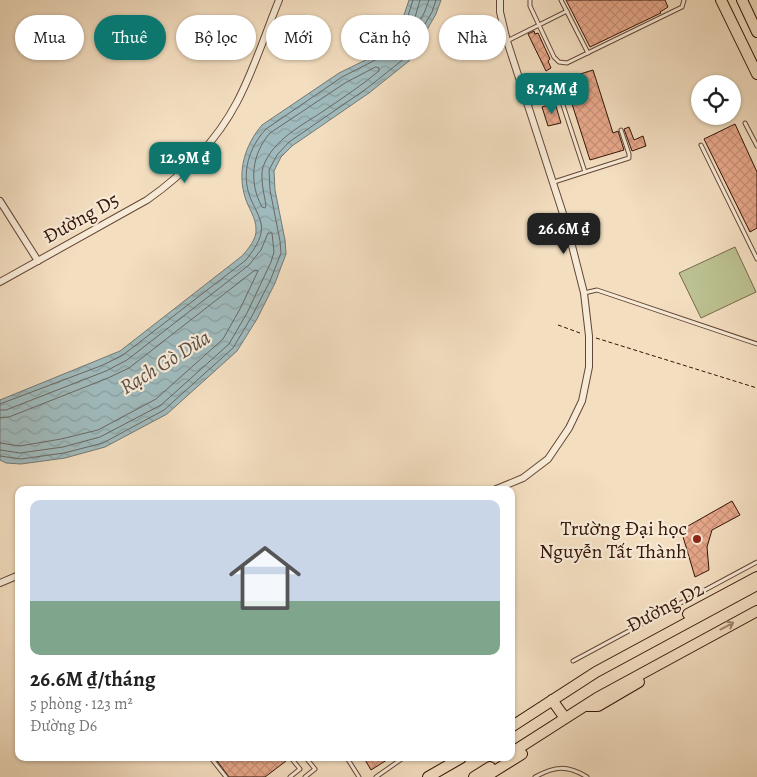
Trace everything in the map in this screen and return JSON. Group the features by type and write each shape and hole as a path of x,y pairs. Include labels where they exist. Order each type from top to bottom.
{"main road":[{"path":"714,0 737,47 747,53"},
{"path":"721,0 757,74"},
{"path":"742,0 757,32"},
{"path":"749,0 757,17"},
{"name":"Đường D2","path":"596,672 600,662 757,577"},
{"name":"Đường D2","path":"515,725 596,672 757,585"},
{"path":"515,750 584,707 703,639 755,613"},
{"path":"552,700 565,718"},
{"path":"515,720 526,719"},
{"path":"515,758 535,745 538,741 538,736"},
{"path":"427,777 429,770 445,761"},
{"path":"427,777 456,761"},
{"path":"474,777 499,761"},
{"path":"485,777 510,761"}],"street":[{"name":"Đường D5","path":"0,282 147,200 168,185 199,156 237,103 279,0"},
{"path":"500,0 500,12 507,41 567,226 584,292 589,336 589,367 582,401 570,428 548,459 524,478 504,486"},
{"path":"0,202 38,261"},
{"path":"0,583 15,577"}],"lane":[{"path":"530,0 530,6 554,57 559,62 567,63 682,7 684,0"},
{"path":"561,0 588,53"},
{"path":"507,41 567,11"},
{"path":"528,104 552,97 561,99 585,172"},
{"path":"745,123 757,146"},
{"path":"553,182 629,158 622,130"},
{"path":"701,145 757,259"},
{"path":"584,292 598,290 757,344"},
{"path":"573,661 757,562"},
{"path":"213,761 226,777"},
{"path":"290,777 300,769 294,761"},
{"path":"305,777 315,769 308,761"},
{"path":"349,761 359,777"},
{"path":"376,777 399,761"},
{"path":"535,777 550,769 562,768 587,777"}],"path":[{"path":"558,325 757,388"}],"green space":[{"path":"735,247 756,292 701,318 679,273"}],"water":[{"path":"409,0 441,0 429,26 429,15 404,15"},
{"name":"Rạch Gò Dừa","path":"366,60 410,60 369,93 292,146 281,157 274,171 275,190 286,254 275,283 257,319 237,351 167,414 105,447 65,458 21,464 6,463 0,460 0,400 120,351 242,256 252,244 256,233 255,220 245,197 242,178 244,159 251,141 262,125 339,73"}],"building":[{"path":"566,0 665,0 668,7 661,13 590,47"},
{"path":"534,31 535,34 538,33 550,59 548,61 551,68 546,71 528,34"},
{"path":"593,70 613,133 618,131 624,150 590,160 564,79"},
{"path":"555,103 561,123 548,126 542,107"},
{"path":"735,125 757,172 757,228 750,232 704,139"},
{"path":"629,127 634,140 643,136 646,146 632,151 624,129"},
{"name":"Trường Đại học Nguyễn Tất Thành","path":"732,501 740,515 712,530 707,547 709,570 695,577 681,530"},
{"path":"217,761 286,761 265,777 229,777"},
{"path":"366,761 385,761 371,770"}],"place":[{"name":"Trường Đại học Nguyễn Tất Thành","path":"697,539"}]}
